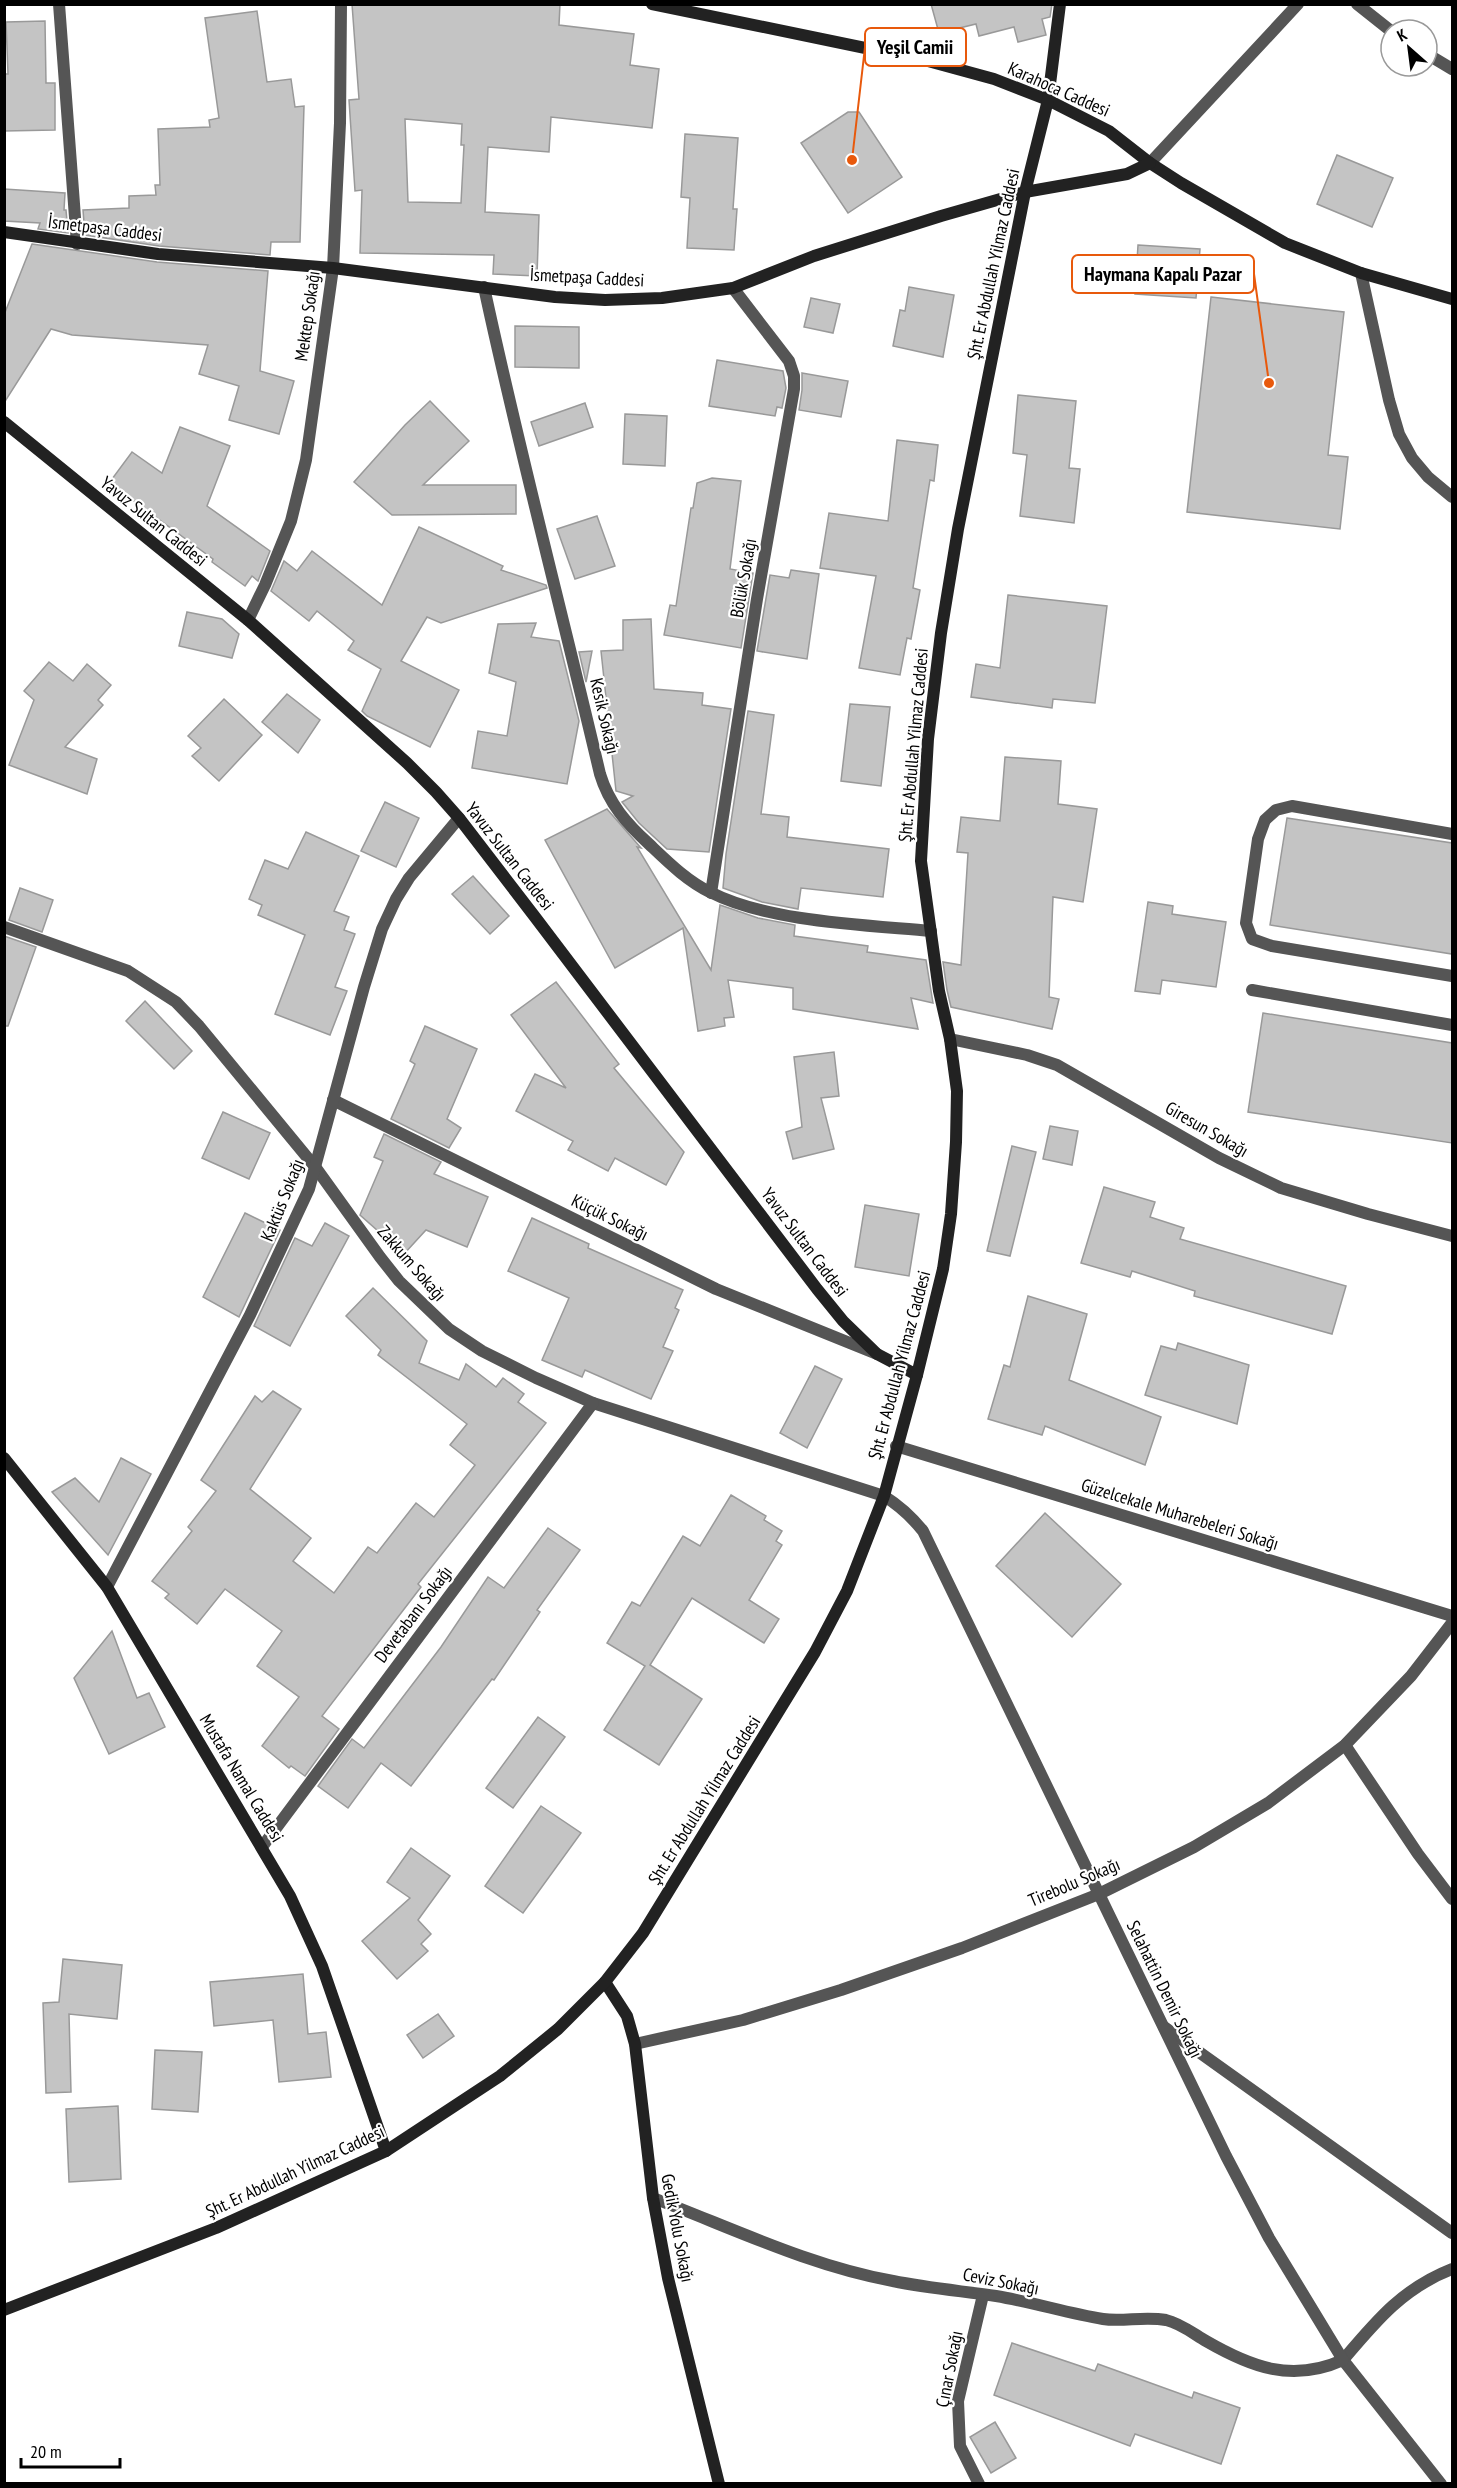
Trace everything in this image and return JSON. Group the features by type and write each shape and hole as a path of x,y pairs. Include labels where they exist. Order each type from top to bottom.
{"street":[{"path":"58,4 77,244"},
{"name":"Mektep Sokağı","path":"248,620 291,521 306,460 333,268 340,123 341,4"},
{"name":"Karahoca Caddesi","path":"652,4 928,61 994,79 1048,100 1109,131 1150,163 1285,243 1360,273 1452,299"},
{"name":"Şht. Er Abdullah Yilmaz Caddesi","path":"4,2310 216,2228 386,2151 500,2076 558,2029 605,1982 643,1933 815,1652 847,1591 884,1496 943,1269 951,1214 957,1091 950,1039 939,991 921,861 928,739 940,633 980,414 1025,192 1048,100 1060,4"},
{"path":"1150,163 1298,4"},
{"path":"1357,4 1379,21"},
{"path":"1439,61 1452,69"},
{"name":"İsmetpaşa Caddesi","path":"4,232 158,254 333,268 555,297 605,300 662,298 733,288 814,256 1025,192 1127,174 1150,163"},
{"path":"1360,273 1399,434 1412,458 1452,497"},
{"name":"Kesik Sokağı","path":"484,287 507,396 606,795 619,814 688,879 711,893 747,906 786,914 931,932"},
{"name":"Bölük Sokağı","path":"711,893 757,599 794,389 794,376 789,361 733,288"},
{"name":"Yavuz Sultan Caddesi","path":"4,422 248,620 407,763 459,818 843,1322 877,1354 917,1374"},
{"path":"1452,834 1292,806 1276,810 1265,820 1258,839 1246,923 1252,939 1272,946 1452,976"},
{"name":"Kaktüs Sokağı","path":"107,1587 250,1315 300,1214 316,1168 382,929 409,878 459,818"},
{"name":"Zakkum Sokağı","path":"4,927 128,971 176,1002 199,1026 316,1168 380,1257 426,1309 449,1329 482,1351 593,1402 884,1496"},
{"path":"1252,990 1452,1025"},
{"name":"Giresun Sokağı","path":"950,1039 1027,1055 1057,1065 1219,1158 1281,1188 1452,1236"},
{"name":"Küçük Sokağı","path":"333,1100 716,1289 877,1354"},
{"name":"Devetabanı Sokağı","path":"262,1847 593,1402"},
{"name":"Güzelcekale Muharebeleri Sokağı","path":"896,1446 1452,1616"},
{"name":"Mustafa Namal Caddesi","path":"4,1458 107,1587 290,1896 322,1966 386,2151"},
{"name":"Selahattin Demir Sokağı","path":"884,1496 901,1506 923,1531 1269,2238 1343,2360 1441,2484"},
{"name":"Tirebolu Sokağı","path":"635,2044 742,2020 841,1990 962,1948 1099,1894 1194,1847 1268,1803 1345,1744 1411,1676 1452,1623"},
{"path":"1345,1744 1418,1854 1452,1899"},
{"name":"Gedik Yolu Sokağı","path":"605,1982 627,2016 635,2044 653,2198 668,2278 719,2484"},
{"path":"1164,2027 1452,2233"},
{"name":"Ceviz Sokağı","path":"653,2198 797,2255 894,2282 983,2295 1106,2320 1149,2317 1170,2321 1247,2363 1276,2370 1304,2372 1325,2368 1343,2360"},
{"path":"1343,2360 1379,2318 1404,2295 1430,2278 1452,2269"},
{"name":"Çınar Sokağı","path":"979,2484 960,2446 958,2401 983,2295"}],"building":[{"path":"352,4 560,4 559,25 634,34 630,65 659,69 652,128 551,117 549,152 488,147 485,212 539,215 537,276 493,274 494,255 360,253 362,190 355,191 349,100 359,99","holes":["405,119 462,124 461,145 464,145 461,203 408,202"]},
{"path":"931,4 1052,4 1050,17 1042,19 1046,35 1018,42 1014,27 979,36 976,24 939,33"},
{"path":"257,11 267,82 291,79 295,107 304,106 300,242 271,242 270,255 159,246 85,235 83,210 129,208 129,196 156,195 155,185 160,185 158,129 210,127 209,120 219,118 205,18"},
{"path":"45,21 46,83 55,83 55,130 4,131 4,74 8,74 6,22"},
{"path":"848,112 859,112 902,177 848,213 801,143"},
{"path":"685,134 738,138 733,209 737,209 734,250 687,248 690,198 681,197"},
{"path":"1337,155 1393,178 1372,227 1317,204"},
{"path":"4,189 65,193 64,210 66,210 68,233 38,229 40,223 4,221"},
{"path":"32,244 157,262 268,271 260,371 294,381 279,434 229,420 239,386 199,374 208,345 72,335 51,329 4,403 4,315"},
{"path":"1138,245 1200,249 1196,298 1135,294"},
{"path":"909,287 954,295 943,357 893,346 900,310 905,311"},
{"path":"1211,297 1344,312 1328,455 1348,457 1340,529 1187,512"},
{"path":"811,298 840,304 833,333 804,327"},
{"path":"515,326 579,327 579,368 515,367"},
{"path":"717,360 783,371 786,388 782,408 777,407 775,416 709,406"},
{"path":"802,373 848,381 841,417 799,410"},
{"path":"1018,395 1076,401 1069,468 1080,469 1074,523 1020,516 1027,455 1013,453"},
{"path":"430,401 469,441 423,485 516,485 516,514 392,515 354,482 405,425"},
{"path":"585,403 593,427 539,446 531,422"},
{"path":"625,414 667,416 665,466 623,464"},
{"path":"180,427 230,446 207,506 270,551 258,581 252,576 245,586 212,562 213,559 109,483 132,452 162,473"},
{"path":"897,440 938,445 934,481 930,480 913,588 920,590 911,639 907,638 900,675 859,668 876,576 820,568 829,513 888,521"},
{"path":"712,478 741,481 730,569 753,573 741,648 664,635 670,605 676,606 697,483"},
{"path":"597,516 615,566 575,579 557,529"},
{"path":"419,527 503,566 501,570 546,585 547,588 441,623 427,617 401,661 459,690 430,747 367,716 362,711 381,669 348,650 354,641 317,611 309,621 271,591 284,561 297,571 312,551 382,605"},
{"path":"791,570 819,574 807,659 757,651 770,575 789,578"},
{"path":"1008,595 1107,606 1095,703 1053,699 1052,708 971,697 976,664 1000,668"},
{"path":"187,612 222,619 239,634 232,658 179,646"},
{"path":"651,619 654,689 703,693 702,705 731,709 709,852 667,849 639,823 622,802 633,796 616,791 601,651 623,650 623,620"},
{"path":"536,623 531,637 559,641 579,721 567,784 472,768 478,731 507,736 516,682 489,673 498,624"},
{"path":"592,651 586,682 579,652"},
{"path":"49,662 73,681 87,664 111,685 98,700 103,705 65,747 97,759 87,794 9,765 34,700 24,691"},
{"path":"287,694 320,720 298,753 262,722"},
{"path":"224,699 262,735 219,781 192,756 201,748 188,736"},
{"path":"850,704 890,707 881,786 841,781"},
{"path":"748,711 774,715 761,814 789,817 787,837 889,849 883,897 801,888 798,909 762,902 723,888"},
{"path":"1005,757 1061,761 1058,804 1097,809 1083,902 1053,897 1049,997 1059,999 1052,1029 951,1007 947,990 943,962 961,965 968,853 957,852 961,817 1000,821"},
{"path":"385,802 419,818 396,867 361,851"},
{"path":"607,809 641,848 637,847 711,970 720,905 758,918 795,925 794,936 868,946 867,952 926,960 933,1003 911,998 918,1029 793,1009 793,988 728,980 734,1017 724,1018 725,1026 698,1031 683,928 615,968 545,840"},
{"path":"1287,818 1452,843 1452,954 1270,925"},
{"path":"306,832 359,856 334,911 349,917 344,930 355,934 335,987 347,991 330,1035 275,1014 305,935 258,915 262,905 249,899 265,860 288,869"},
{"path":"473,876 509,916 490,934 452,894"},
{"path":"20,888 53,900 42,932 9,920"},
{"path":"1148,902 1173,906 1172,914 1226,922 1216,987 1162,980 1160,994 1135,991"},
{"path":"4,936 36,947 8,1026 4,1026"},
{"path":"556,982 619,1064 614,1068 684,1152 666,1185 615,1158 608,1171 568,1150 573,1141 516,1111 535,1074 566,1088 511,1015"},
{"path":"145,1001 192,1051 174,1069 126,1021"},
{"path":"1263,1013 1452,1043 1452,1143 1248,1112"},
{"path":"425,1026 477,1049 447,1119 461,1128 449,1148 391,1119 415,1064 410,1061"},
{"path":"834,1052 839,1096 821,1098 834,1149 793,1159 786,1132 802,1127 794,1057"},
{"path":"223,1112 270,1133 249,1179 202,1158"},
{"path":"1050,1126 1078,1131 1072,1165 1043,1159"},
{"path":"384,1134 441,1162 434,1174 488,1197 467,1247 426,1230 404,1254 360,1215 383,1161 374,1157"},
{"path":"1012,1146 1036,1152 1010,1256 987,1251"},
{"path":"1104,1187 1155,1202 1150,1217 1184,1228 1180,1239 1346,1286 1332,1334 1194,1296 1195,1291 1132,1271 1130,1277 1081,1263"},
{"path":"865,1205 919,1214 909,1276 855,1267"},
{"path":"245,1213 280,1230 239,1317 203,1297"},
{"path":"532,1218 589,1244 588,1248 683,1290 675,1308 679,1310 663,1347 673,1351 651,1399 585,1370 582,1377 542,1360 569,1298 508,1271"},
{"path":"325,1223 349,1236 290,1346 254,1326 295,1238 312,1246"},
{"path":"373,1288 427,1341 419,1363 459,1380 466,1364 496,1387 503,1378 524,1394 518,1402 546,1423 418,1584 421,1587 322,1716 339,1729 305,1776 291,1766 289,1768 262,1746 299,1697 257,1666 282,1631 225,1589 197,1624 165,1598 169,1594 152,1581 192,1531 188,1527 216,1491 201,1480 255,1396 262,1402 273,1391 301,1409 250,1489 311,1538 293,1561 334,1593 368,1547 377,1553 416,1503 434,1517 475,1465 450,1445 467,1424 378,1355 381,1350 346,1316"},
{"path":"1028,1296 1087,1314 1069,1380 1161,1417 1145,1465 1045,1426 1042,1435 988,1419 1004,1365 1010,1367"},
{"path":"1178,1343 1249,1365 1237,1424 1145,1395 1161,1346 1176,1350"},
{"path":"815,1366 842,1379 807,1448 780,1433"},
{"path":"121,1458 151,1474 108,1555 52,1492 75,1478 99,1502"},
{"path":"731,1495 766,1516 764,1520 782,1531 776,1541 782,1545 749,1600 779,1619 764,1643 692,1598 650,1665 702,1699 659,1765 604,1730 645,1666 607,1643 632,1602 640,1606 683,1536 700,1546"},
{"path":"1045,1513 1121,1584 1072,1637 996,1566"},
{"path":"548,1528 580,1550 537,1610 540,1612 494,1680 492,1679 411,1786 381,1763 348,1808 318,1786 352,1739 364,1748 441,1647 488,1577 504,1588"},
{"path":"112,1631 137,1698 149,1693 165,1727 109,1754 74,1678"},
{"path":"538,1717 565,1737 513,1808 486,1788"},
{"path":"541,1806 581,1833 523,1913 485,1886"},
{"path":"411,1848 450,1876 418,1920 431,1934 421,1944 428,1951 397,1979 362,1941 410,1898 387,1882"},
{"path":"63,1959 122,1965 117,2019 69,2014 71,2092 46,2093 43,2003 59,2002"},
{"path":"303,1974 308,2034 326,2032 331,2077 279,2082 273,2020 214,2026 210,1982"},
{"path":"438,2014 454,2036 423,2058 407,2035"},
{"path":"155,2050 202,2052 198,2112 152,2109"},
{"path":"118,2106 121,2179 69,2182 66,2109"},
{"path":"1012,2343 1095,2371 1098,2364 1192,2398 1194,2392 1240,2408 1221,2464 1135,2434 1130,2446 994,2395"},
{"path":"995,2422 1016,2458 991,2473 970,2437"}],"place":[{"name":"Yeşil Camii","path":"852,160"},
{"name":"Haymana Kapalı Pazar","path":"1269,383"}]}
